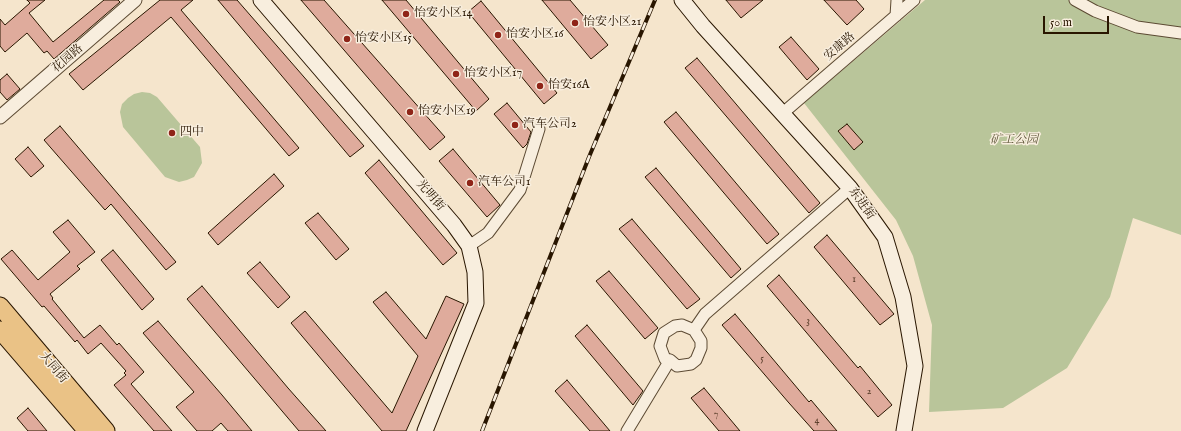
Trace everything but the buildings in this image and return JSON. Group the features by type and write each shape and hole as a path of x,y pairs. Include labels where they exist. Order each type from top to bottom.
{"main road":[{"name":"光明街","path":"261,0 454,225 469,246 475,272 476,303 425,431"},
{"name":"东进街","path":"682,0 703,26 850,188 885,237 903,297 915,366 904,431"},
{"name":"大同街","path":"0,306 106,431"},
{"name":"大同街","path":"0,330 87,431"}],"street":[{"name":"花园路","path":"0,117 135,0"},
{"path":"896,16 897,0"},
{"name":"安康路","path":"783,113 914,0"},
{"path":"1075,0 1095,11 1137,27 1181,33"},
{"path":"469,246 488,233 520,190 539,129"},
{"path":"694,330 705,314 850,188"},
{"path":"675,326 688,326 694,330 701,341 700,354 696,360 684,366 677,366 670,360 665,360 661,353 660,346 664,333 675,326"},
{"path":"627,431 670,360"}],"green space":[{"name":"矿工公园","path":"925,0 1181,0 1181,235 1133,218 1110,297 1067,368 1003,408 929,412 932,325 913,256 896,220 804,103"},
{"path":"142,92 150,93 157,97 200,147 202,163 194,177 179,182 165,177 123,127 120,112 122,104 134,94"}],"railway":[{"path":"482,431 589,157 655,0"}],"place":[{"name":"怡安小区14","path":"406,14"},
{"name":"怡安小区21","path":"575,23"},
{"name":"怡安小区16","path":"498,35"},
{"name":"怡安小区15","path":"347,39"},
{"name":"怡安小区17","path":"456,74"},
{"name":"怡安16A","path":"540,86"},
{"name":"怡安小区19","path":"410,112"},
{"name":"汽车公司2","path":"515,125"},
{"name":"四中","path":"172,133"},
{"name":"汽车公司1","path":"470,183"}]}
